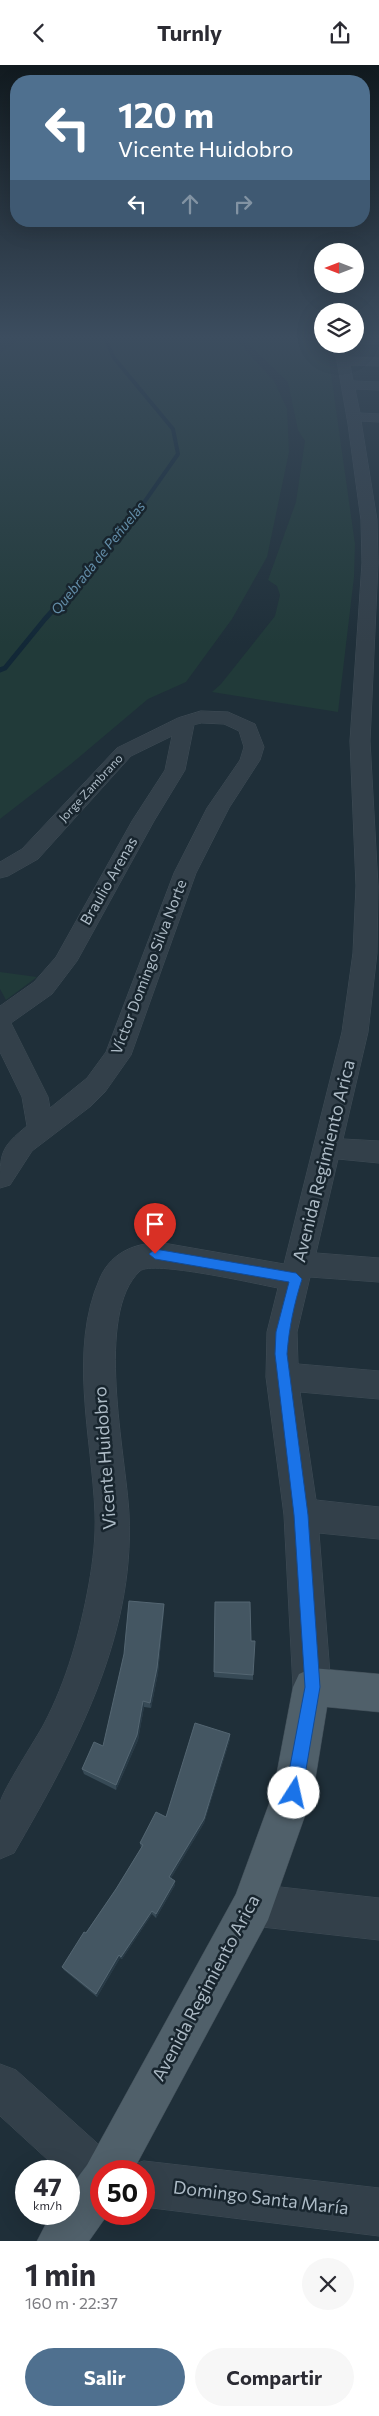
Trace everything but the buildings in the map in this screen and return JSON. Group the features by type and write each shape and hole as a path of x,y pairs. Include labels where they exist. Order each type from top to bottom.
{"main road":[{"path":"312,1687 379,1693"},
{"name":"Avenida Regimiento Arica","path":"114,2160 254,1905 294,1793 312,1687"},
{"path":"69,2238 90,2202"}],"street":[{"name":"Avenida Regimiento Arica","path":"312,1687 301,1515 282,1377 282,1332 328,1148 367,1033 372,953 373,886 369,741 371,703 370,563 368,520 357,441"},
{"name":"Jorge Zambrano","path":"0,871 30,854 124,752 185,722 201,717 219,717 236,721 248,728"},
{"name":"Braulio Arenas","path":"0,1018 43,988 65,961 143,821 175,770 185,722"},
{"name":"Víctor Domingo Silva Norte","path":"0,1177 12,1156 41,1130 82,1099 96,1085 118,1055 185,873 218,808 250,761 254,747 248,728"},
{"path":"0,886 30,854"},
{"path":"0,1026 35,1097 41,1130"},
{"path":"328,1148 379,1152"},
{"name":"Vicente Huidobro","path":"0,1839 39,1771 75,1701 90,1654 101,1609 108,1565 112,1515 99,1373 99,1349 103,1319 113,1280 120,1269 130,1261 155,1254 298,1271 379,1270"},
{"path":"282,1377 379,1385"},
{"path":"301,1515 379,1523"},
{"path":"254,1905 379,1919"},
{"path":"0,2086 90,2167"},
{"name":"Domingo Santa María","path":"155,2185 379,2212"}],"green space":[{"name":"Quebrada de Peñuelas","path":"0,441 288,441 289,452 267,557 232,619 186,682 148,699 71,764 0,819"},
{"path":"305,441 340,441 355,544 354,577 338,712 212,692 221,684 275,616 280,595 277,586 268,580 296,502"},
{"path":"0,972 37,977 6,1000 0,989"}],"waterway":[{"name":"Quebrada de Peñuelas","path":"111,546 124,531 178,454 175,441"},
{"name":"Quebrada de Peñuelas","path":"0,670 5,668 45,619 112,545"}],"route":[{"path":"155,1254 296,1279 282,1332 281,1354 282,1377 301,1515 312,1687 294,1793"}]}
